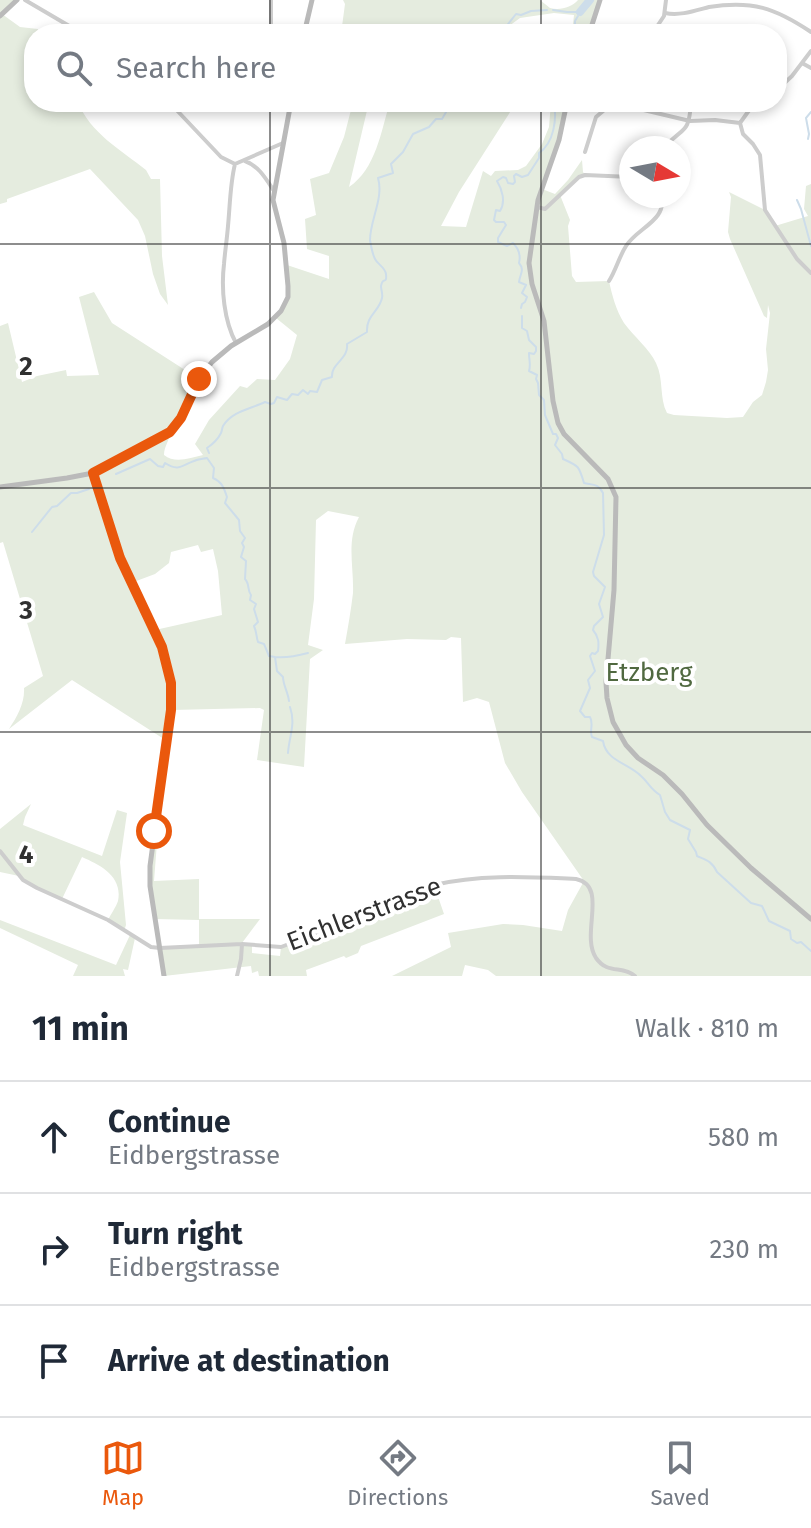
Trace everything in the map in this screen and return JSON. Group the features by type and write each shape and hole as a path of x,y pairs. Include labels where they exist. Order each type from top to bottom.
{"street":[{"path":"0,16 17,0"},
{"path":"25,0 66,24"},
{"path":"271,0 271,24"},
{"path":"306,24 312,0"},
{"path":"592,24 600,0"},
{"path":"658,24 665,13 666,0"},
{"path":"665,13 679,15 742,1 775,9 811,32"},
{"path":"787,81 811,51"},
{"path":"802,63 811,68"},
{"path":"178,112 221,157 235,164 283,143"},
{"path":"0,487 93,473 170,432 181,418 199,379 212,362 276,318 288,297 284,243 275,209 274,191 289,112"},
{"path":"565,112 541,190 529,263 544,321 554,412 564,434 608,479 616,497 614,590 606,682 613,722 626,745 638,758 663,775 707,825 751,868 811,919"},
{"path":"585,152 596,117 602,112"},
{"path":"652,112 690,121 740,123"},
{"path":"678,136 690,121 690,112"},
{"path":"740,123 748,112"},
{"path":"740,123 743,134 760,155 765,210 797,259 811,273"},
{"path":"245,161 262,173 274,191"},
{"path":"235,164 223,285 228,324 236,343"},
{"path":"537,207 545,209 579,177 619,176"},
{"path":"609,281 627,245 662,208"},
{"path":"93,473 120,558 162,647 171,683 171,710 150,866 150,886 164,976"},
{"path":"0,851 23,880 108,920 151,947 160,948"},
{"name":"Eichlerstrasse","path":"160,948 242,944 272,947 293,943 434,885 451,881 576,879 591,887 590,943 594,955 602,965 631,972 635,976"},
{"path":"237,976 242,944"}],"green space":[{"path":"0,0 15,0 2,14 24,27 24,112 83,112 98,132 146,170 151,179 160,179 162,256 168,305 160,294 138,220 90,169 0,204"},
{"path":"343,0 540,0 550,8 558,9 578,0 600,0 592,24 573,24 574,15 554,13 520,18 512,24 342,24"},
{"name":"Etzberg","path":"350,112 367,112 349,187 366,170 387,112 510,112 441,226 466,227 483,171 491,176 495,171 518,170 526,166 542,144 549,127 550,112 565,112 542,189 555,194 582,160 585,175 560,195 570,220 572,276 576,282 609,281 624,323 656,363 667,413 727,418 743,417 762,395 768,370 766,349 770,313 768,305 767,318 764,316 730,239 729,192 765,210 775,226 808,216 804,209 806,186 811,184 811,976 496,976 488,970 465,965 462,976 392,976 451,947 448,933 503,924 562,931 568,910 584,881 505,763 489,702 477,698 463,702 461,638 345,644 353,593 353,535 359,517 328,511 316,520 314,599 308,645 323,650 310,659 304,767 257,760 264,710 260,708 172,710 167,741 72,680 9,729 18,715 24,688 43,676 3,542 0,543 0,326 8,323 22,382 66,370 67,376 99,375 79,297 94,292 112,323 199,379 170,432 164,455 178,460 203,455 195,444 209,420 240,386 247,388 257,379 275,380 290,359 297,335 276,318 286,303 287,265 329,279 329,256 307,249 305,219 316,215 310,179 329,173","holes":["198,545 201,552 213,549 222,615 155,630 131,583 155,574 169,563 171,552"]},
{"path":"31,804 23,825 102,856 117,810 127,813 120,862 124,931 108,920 118,901 119,892 114,878 89,860 82,857 62,899 19,876 0,872 0,829"},
{"path":"158,830 154,881 199,879 199,919 260,919 242,943 252,945 252,953 280,956 281,947 434,885 444,914 361,946 358,953 346,958 344,956 306,970 307,976 259,976 258,971 252,973 251,966 164,976 160,948 199,945 199,920 155,919 150,886 154,831"},
{"path":"0,920 116,965 130,935 135,938 128,970 123,969 125,976 73,976 78,965 0,928"}],"waterway":[{"path":"580,12 590,0"},
{"path":"508,24 516,14 547,10"},
{"path":"553,10 579,13"},
{"path":"575,24 578,16"},
{"path":"209,453 207,448 227,421 237,414 265,402 274,403 277,397 287,400 292,394 298,395 303,390 308,394 310,391 317,392 322,380 332,377 347,344 367,332 368,321 380,303 381,286 386,278 374,257 370,240 378,201 378,178 393,173 391,164 403,152 413,134 429,127 436,119 442,119 446,112"},
{"path":"521,308 527,297 522,293 526,285 519,282 522,270 519,252 513,243 507,246 498,242 506,225 494,220 496,210 500,211 503,204 497,181 503,177 513,184 516,174 522,177 528,175 551,137 555,112"},
{"path":"808,139 806,118 811,112"},
{"path":"797,200 811,246"},
{"path":"522,316 522,328 536,347 534,354 529,353 529,371 537,375 545,415 558,438 555,445 563,459 578,467 584,483 597,486 603,493 604,535 593,572 605,587 599,604 603,617 593,630 598,643 598,651 590,656 595,671 588,680 590,688 580,711 585,717 590,717 592,737 603,741 608,753 636,772 660,795 670,820 690,830 688,839 697,856 711,863 751,903 762,906 769,921 790,931 791,939 801,942 811,951"},
{"path":"116,474 150,459 158,466 163,467 165,463 177,467 207,458 214,468 213,478 224,488 225,503 239,520 240,531 245,538 241,557 246,561 245,579 250,600 256,604 254,609 258,622 254,626 258,642 264,644 269,656 275,657 289,701"},
{"path":"32,532 52,507 71,493 89,489"},
{"path":"275,657 308,653"},
{"path":"288,753 292,725 290,707"}],"route":[{"path":"154,831 171,710 168,665 120,558 93,473 170,432 181,418 199,379"}]}
